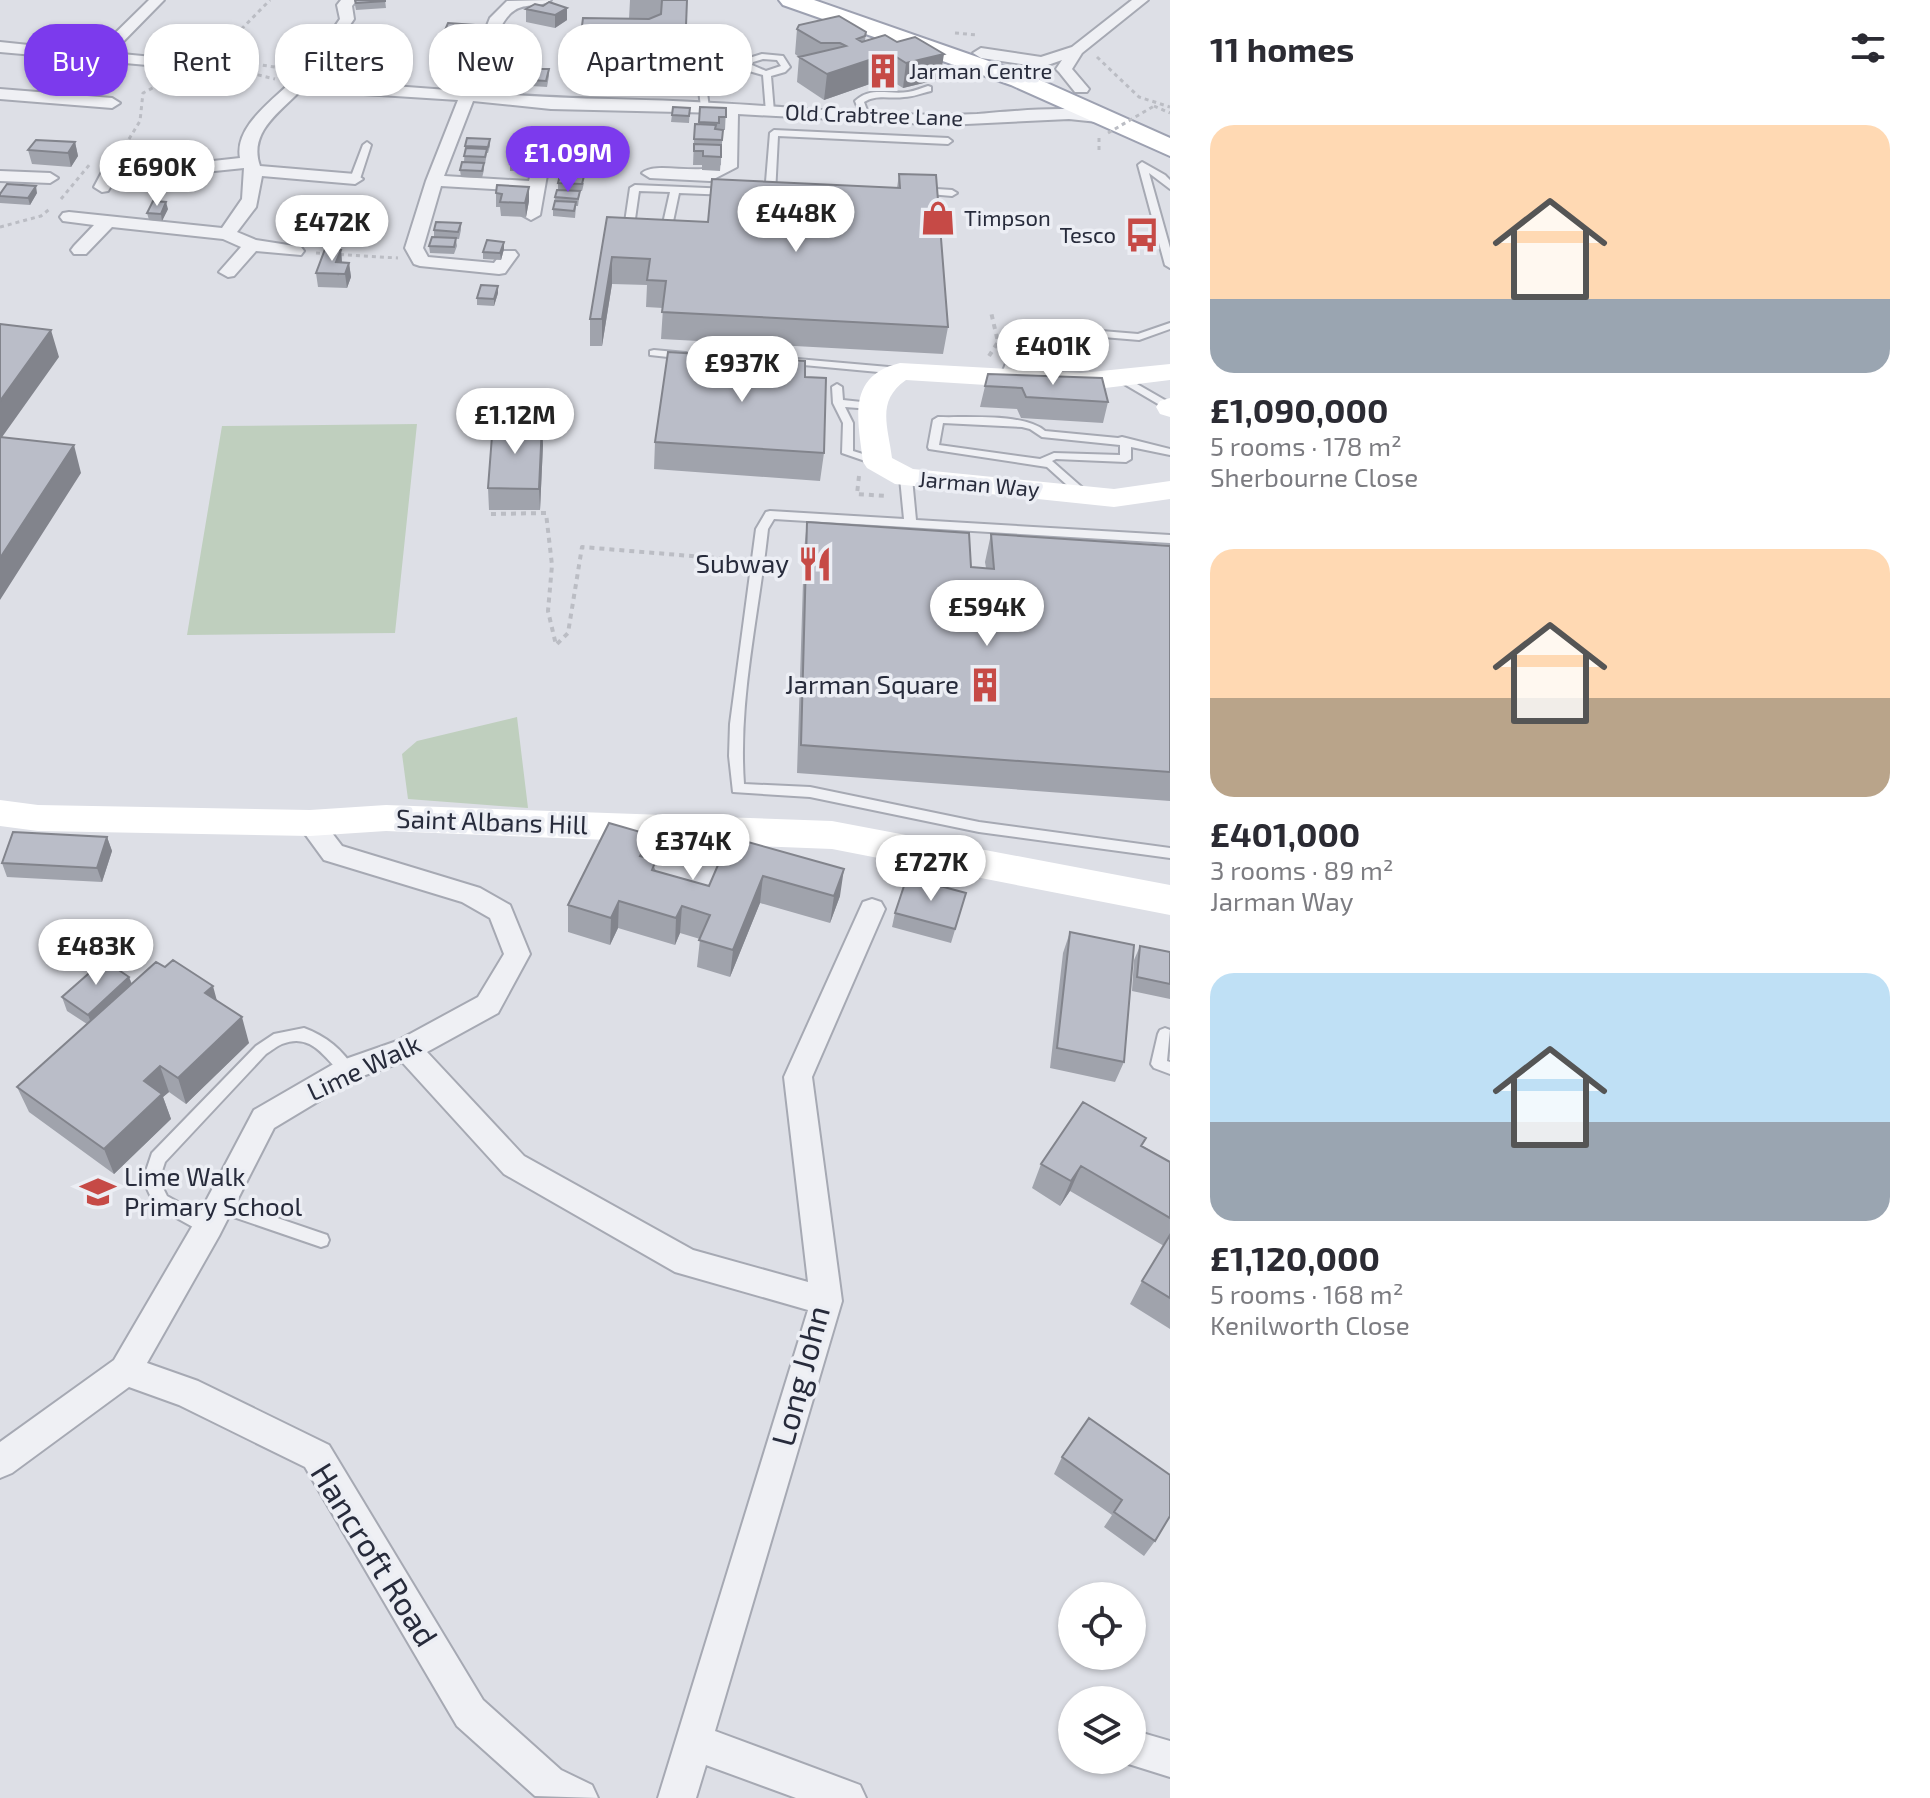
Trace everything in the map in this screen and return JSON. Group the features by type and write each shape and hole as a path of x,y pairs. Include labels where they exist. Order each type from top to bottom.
{"main road":[{"path":"791,0 915,41 1043,90 1108,125 1170,148"},
{"path":"828,0 980,44 1170,128"}],"street":[{"path":"128,29 157,0"},
{"path":"344,24 347,19 344,5 350,0"},
{"path":"495,24 512,4 544,0"},
{"path":"1081,89 1064,69 1082,46 1141,0"},
{"path":"980,44 1042,62 1082,46"},
{"path":"2,49 24,51"},
{"path":"1017,117 1039,108 1043,102 1043,90"},
{"path":"0,94 112,103"},
{"path":"226,234 248,209 251,166 247,146 253,131 281,96"},
{"path":"469,96 434,181 414,248 426,262 500,270"},
{"name":"Old Crabtree Lane","path":"469,96 527,103 608,102 946,120 1069,114 1108,125"},
{"path":"650,173 710,176 729,167 730,109"},
{"path":"102,187 109,174 142,153 195,168 251,166 355,179"},
{"path":"531,215 542,158"},
{"path":"0,176 50,178"},
{"path":"434,181 535,186"},
{"path":"69,217 226,234 252,245 295,251"},
{"path":"80,250 107,222"},
{"path":"228,272 252,245"},
{"path":"878,462 871,406 878,386 900,371 1081,382 1170,372"},
{"name":"Jarman Way","path":"878,462 906,478 1081,492 1114,498 1170,490"},
{"name":"Saint Albans Hill","path":"0,813 38,818 310,823 386,818 832,835 1170,900"},
{"name":"Lime Walk","path":"0,1462 125,1371 214,1216 264,1119 347,1070 407,1049 488,1005 517,954 501,912 471,895 333,853 310,823"},
{"name":"Long John","path":"677,1798 826,1301 798,1077 872,909"},
{"path":"407,1049 514,1165 686,1262 826,1301"},
{"name":"Hancroft Road","path":"125,1371 187,1392 317,1456 470,1713 548,1783 579,1798"},
{"path":"694,1742 847,1798"},
{"path":"1146,1752 1170,1759"}],"lane":[{"path":"767,73 770,112"},
{"path":"865,116 859,101 863,97 874,93 906,96 928,89"},
{"path":"704,96 705,108"},
{"path":"770,194 774,133 948,141"},
{"path":"355,179 367,145"},
{"path":"1170,187 1162,177 1142,165 1170,265"},
{"path":"1148,188 1170,187"},
{"path":"641,229 629,229 635,188 738,192"},
{"path":"653,230 666,231 675,190"},
{"path":"911,191 952,193"},
{"path":"754,193 785,194"},
{"path":"1159,227 1170,220"},
{"path":"1006,376 1020,340 1041,329 1139,337 1170,326"},
{"path":"654,353 699,357"},
{"path":"772,361 900,371"},
{"path":"1123,379 1170,408"},
{"path":"837,387 838,403 848,423 847,453 878,462"},
{"path":"838,403 871,406"},
{"path":"1081,492 1050,464 933,447 938,420 1022,424 1034,427 1042,434 1122,440 1136,446 1170,452"},
{"path":"1041,463 1054,456 1126,459 1122,440"},
{"path":"906,478 910,521"},
{"path":"1170,539 770,515 762,529 744,653 734,755 738,789 810,792 979,827 1170,853"},
{"path":"321,1240 161,1201 151,1180 158,1158 261,1050 279,1038 304,1034 330,1049 347,1070"},
{"path":"1165,1034 1159,1064 1170,1068"}],"path":[{"path":"247,24 270,0"},
{"path":"950,33 980,44"},
{"path":"1082,46 1139,97 1170,107"},
{"path":"118,145 128,139 140,121 144,92"},
{"path":"1108,125 1154,106 1170,113"},
{"path":"0,227 41,216 71,189 75,179 98,157"},
{"path":"295,251 380,259 418,256"},
{"path":"964,373 964,362 990,356 998,342 991,312"},
{"path":"491,514 546,513 552,565 548,611 556,645 568,633 582,547 759,561"}],"green space":[{"path":"417,424 395,633 187,635 222,426"},
{"path":"517,717 528,808 408,799 402,754 417,741"}],"building":[{"path":"355,0 385,0 385,1 356,3"},
{"path":"662,0 687,0 686,24 582,24 583,18 649,19 661,14"},
{"path":"549,2 567,8 555,15 526,9 535,4 543,6"},
{"path":"839,16 866,32 865,36 857,39 862,42 885,35 897,42 915,37 944,54 906,63 890,53 827,74 799,57 846,46 821,43 797,29 799,25"},
{"path":"542,69 549,69 546,81 542,81"},
{"path":"673,107 690,108 689,116 672,115"},
{"path":"700,107 726,108 726,117 719,117 719,123 699,122"},
{"path":"695,124 716,125 715,129 723,130 722,140 694,139"},
{"path":"467,138 490,139 488,147 465,146"},
{"path":"36,140 75,142 68,153 28,150"},
{"path":"571,140 596,141 595,146 604,146 602,152 569,150"},
{"path":"694,144 721,145 721,157 703,156 703,151 694,151"},
{"path":"535,147 532,163 510,164 513,150"},
{"path":"466,148 487,149 485,157 464,156"},
{"path":"462,162 484,163 482,171 460,170"},
{"path":"899,174 936,175 948,327 662,312 666,281 647,280 650,259 612,257 602,319 590,319 607,217 708,222 712,179 900,188"},
{"path":"560,175 584,176 582,184 558,183"},
{"path":"7,184 36,186 28,198 0,196"},
{"path":"497,185 529,187 525,203 500,202 502,194 496,193"},
{"path":"557,190 580,191 578,199 555,197"},
{"path":"153,201 166,202 161,214 147,213"},
{"path":"555,201 576,202 574,211 553,209"},
{"path":"436,222 461,223 458,232 434,230"},
{"path":"432,237 456,238 454,247 429,246"},
{"path":"487,240 504,242 500,253 483,252"},
{"path":"325,249 341,250 336,262 349,263 345,274 316,273"},
{"path":"481,285 498,286 494,299 477,298"},
{"path":"0,324 51,330 0,401"},
{"path":"668,352 805,361 805,377 826,378 824,453 655,442"},
{"path":"988,374 1102,378 1108,402 1026,397 1022,388 985,386"},
{"path":"493,423 542,424 539,489 488,488"},
{"path":"0,437 74,445 0,558"},
{"name":"Jarman Square","path":"807,522 969,533 971,567 994,569 991,534 1170,546 1170,772 801,745"},
{"path":"609,823 651,835 640,856 656,860 652,870 709,886 730,837 844,869 834,896 763,876 733,950 699,940 710,915 682,906 676,918 619,901 611,918 568,905"},
{"path":"13,832 107,837 97,868 2,863"},
{"path":"907,877 966,893 955,929 895,913"},
{"path":"1070,932 1134,945 1124,1062 1057,1048"},
{"path":"1140,946 1170,952 1170,984 1137,977"},
{"path":"104,960 129,977 88,1015 62,997"},
{"name":"Lime Walk Primary School","path":"173,960 213,986 205,993 242,1017 178,1078 160,1066 144,1081 162,1094 104,1149 17,1087 156,962 165,967"},
{"path":"1083,1102 1146,1138 1141,1146 1170,1162 1170,1218 1081,1166 1071,1181 1041,1164"},
{"path":"1170,1235 1170,1298 1142,1281"},
{"path":"1089,1418 1170,1475 1170,1516 1155,1541 1114,1512 1122,1500 1062,1457"}],"place":[{"name":"Jarman Centre","path":"883,71"},
{"name":"Timpson","path":"938,218"},
{"name":"Tesco","path":"1142,235"},
{"name":"Subway","path":"815,564"},
{"name":"Jarman Square","path":"985,685"},
{"name":"Lime Walk Primary School","path":"98,1192"}]}
